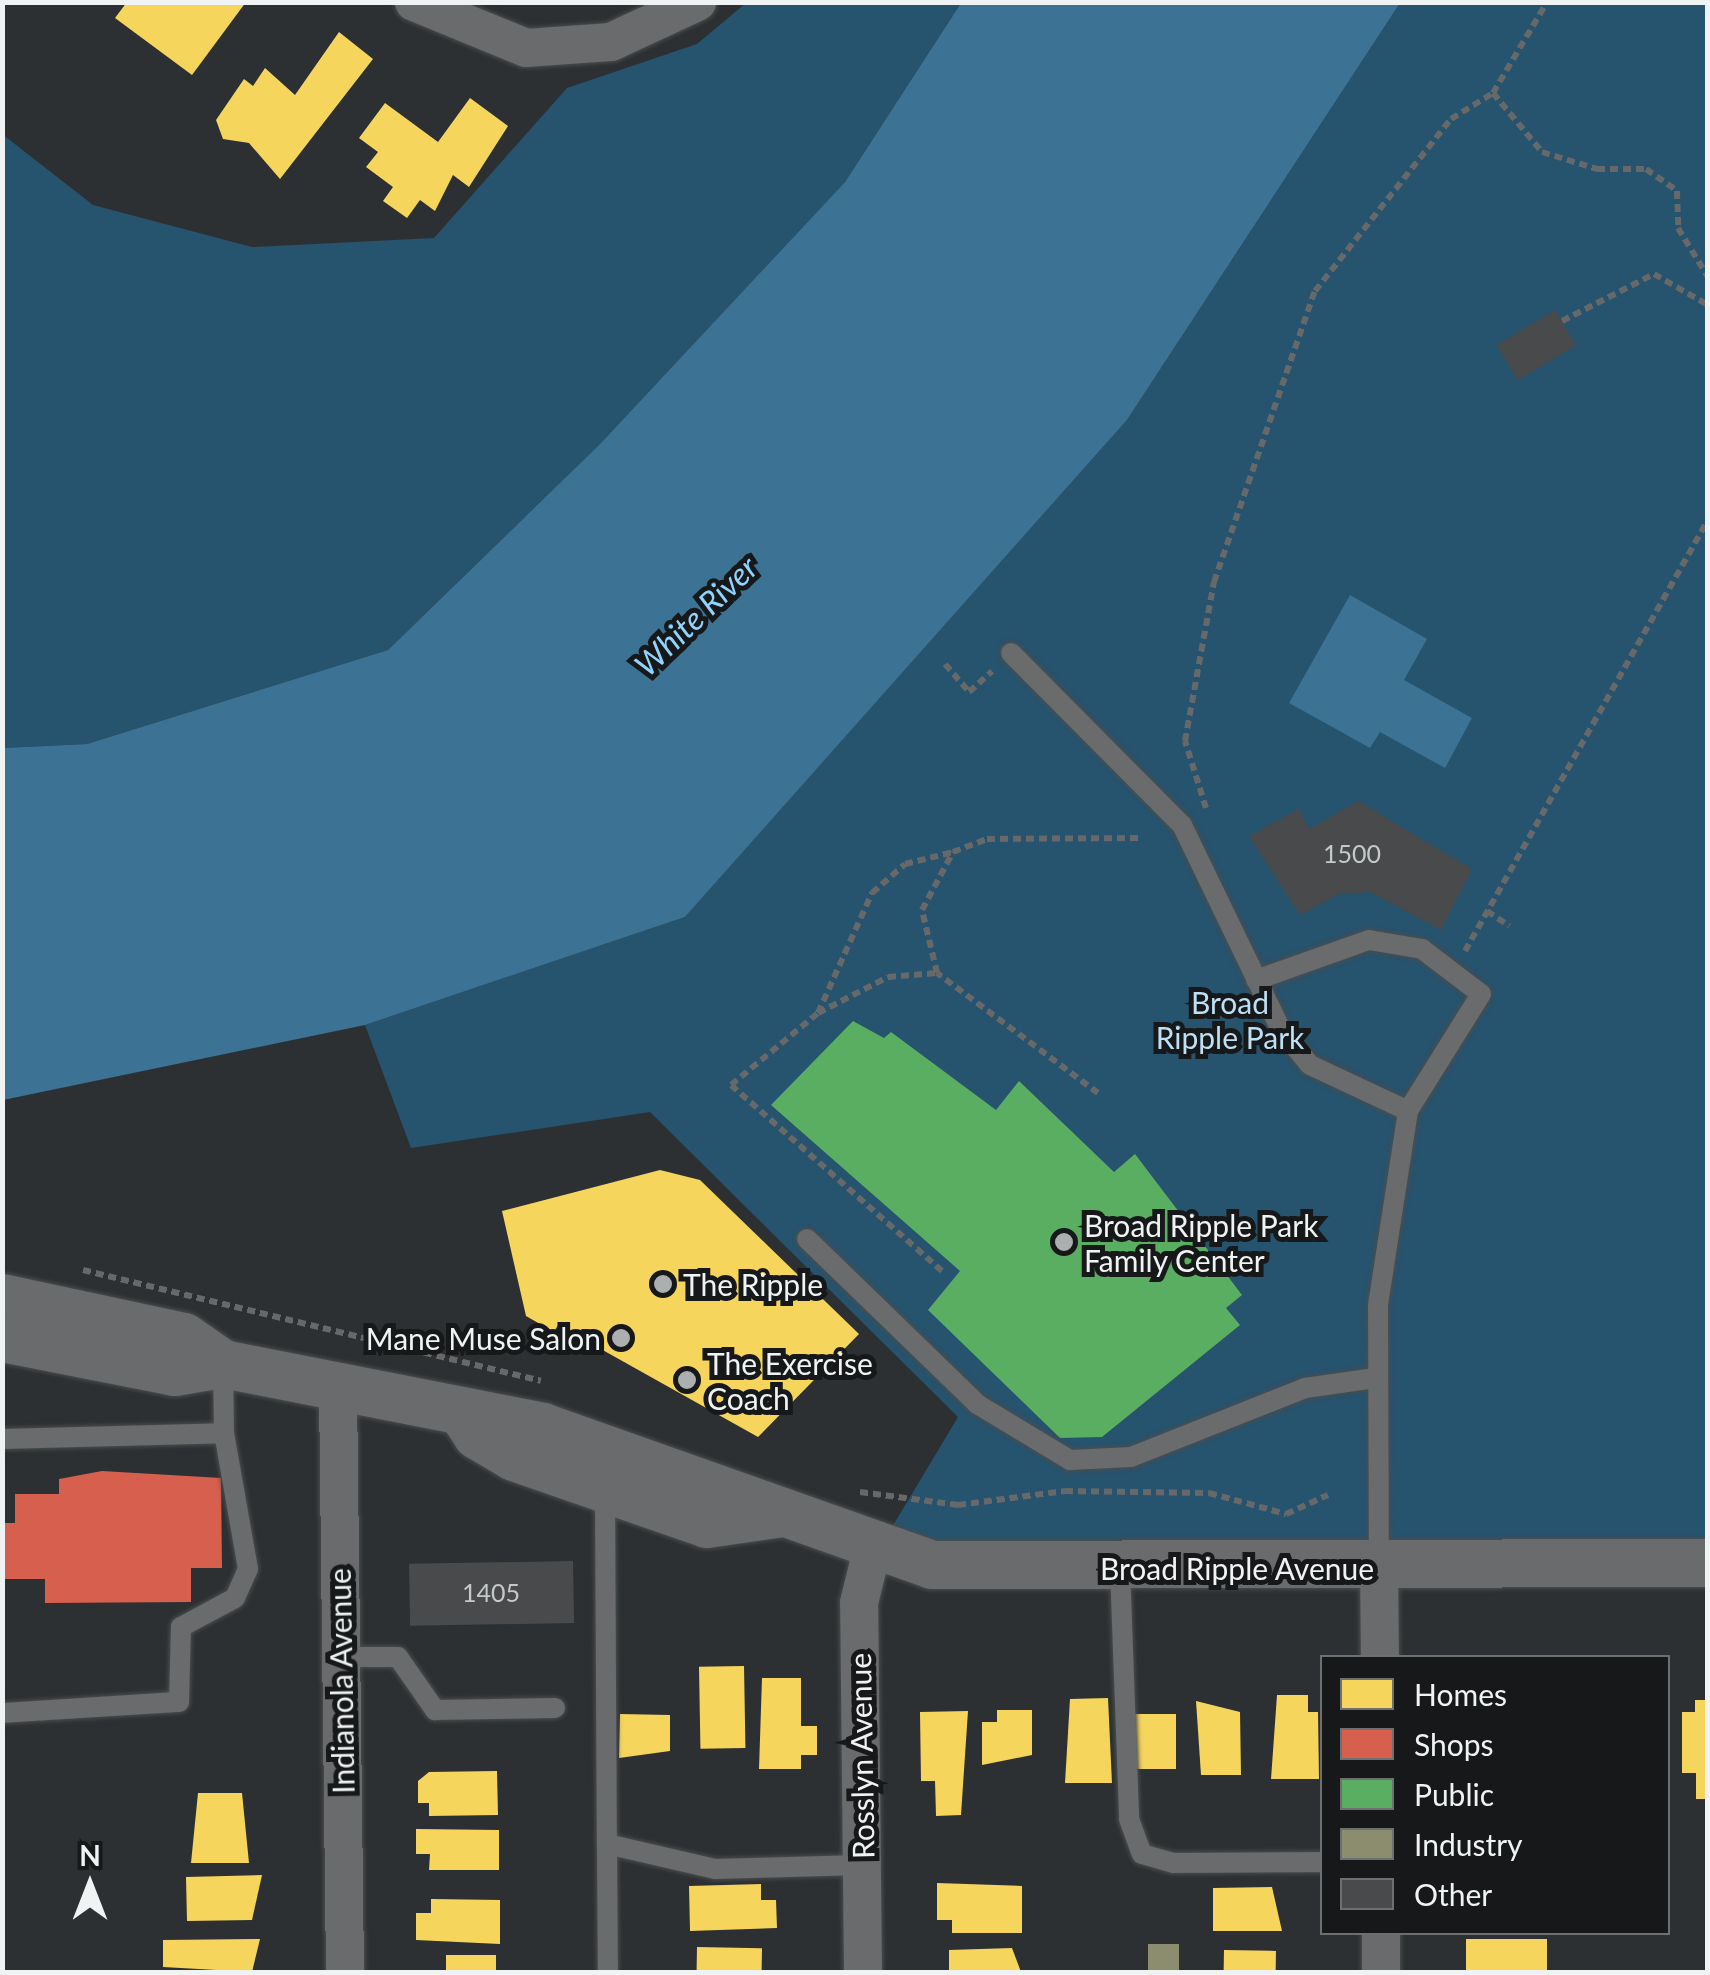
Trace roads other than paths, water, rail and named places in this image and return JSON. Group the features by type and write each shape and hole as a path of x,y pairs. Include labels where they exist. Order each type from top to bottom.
{"street":[{"path":"414,2 526,48 611,42 697,2"},
{"name":"Broad Ripple Avenue","path":"2,1298 184,1338 223,1364 466,1418 562,1432 776,1514 874,1542 932,1565 1120,1568 1708,1563"},
{"name":"Broad Ripple Avenue","path":"2,1338 176,1372 223,1364"},
{"name":"Indianola Avenue","path":"338,1390 345,1972"},
{"name":"Broad Ripple Avenue","path":"466,1418 476,1436 514,1457 707,1524 776,1514"},
{"name":"Rosslyn Avenue","path":"863,1972 859,1603 874,1542"},
{"path":"1379,1567 1380,1655"},
{"path":"1381,1935 1381,1972"}],"lane":[{"path":"1012,653 1182,825 1256,980 1310,1065 1408,1111"},
{"path":"1256,980 1369,940 1422,949 1481,994 1408,1111 1375,1378 1379,1567"},
{"path":"806,1240 977,1404 1070,1460 1131,1456 1305,1388 1375,1378"},
{"path":"2,1713 180,1702 181,1627 235,1598 248,1569 224,1433 223,1364"},
{"path":"2,1439 224,1433"},
{"path":"606,1488 608,1972"},
{"path":"1120,1568 1130,1819 1142,1854 1174,1863 1320,1862"},
{"path":"341,1657 398,1657 436,1710 555,1708"},
{"path":"607,1844 715,1868 862,1865"}],"water":[{"name":"White River","path":"961,3 1400,3 1127,420 685,917 365,1025 3,1100 3,748 87,744 388,650 600,444 845,182"},
{"path":"1350,595 1427,639 1404,680 1472,718 1445,768 1380,732 1370,748 1289,703"}],"place":[{"name":"Broad Ripple Park Family Center","path":"1064,1242"},
{"name":"The Ripple","path":"663,1284"},
{"name":"Mane Muse Salon","path":"621,1338"},
{"name":"The Exercise Coach","path":"687,1380"}],"park label":[{"name":"Broad Ripple Park","path":"1230,1019"}]}
